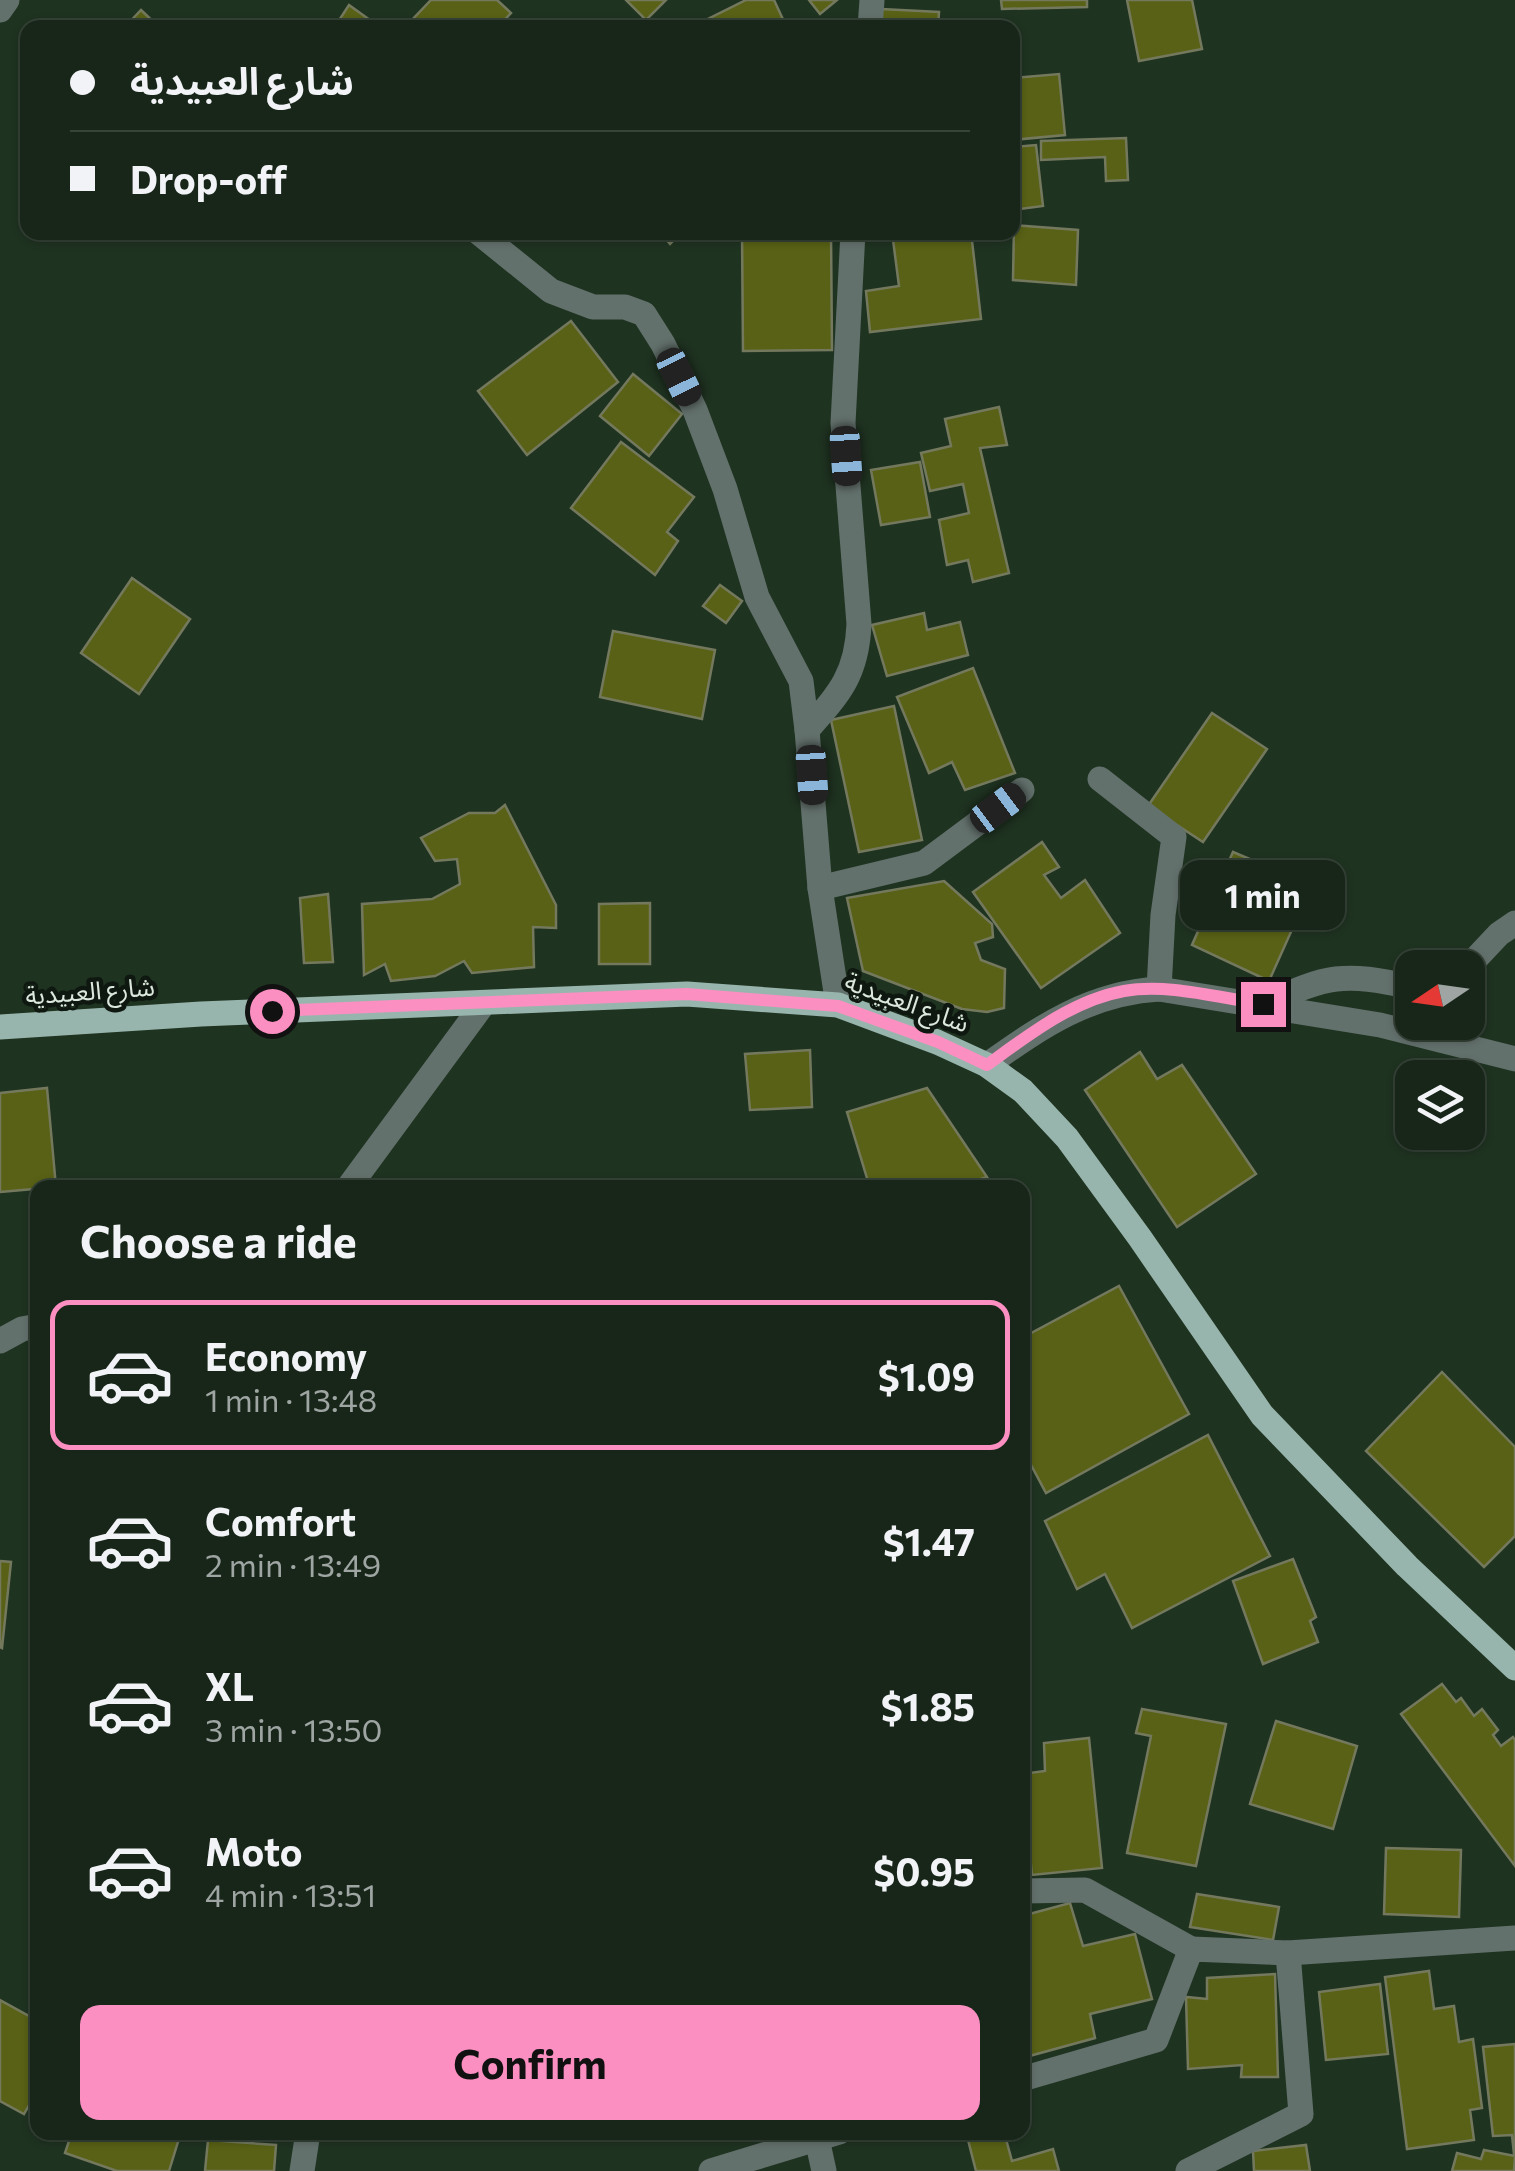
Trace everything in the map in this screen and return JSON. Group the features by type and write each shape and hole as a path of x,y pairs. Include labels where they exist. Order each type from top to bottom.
{"main road":[{"name":"شارع العبيدية","path":"0,1028 201,1014 687,994 838,1006 938,1042 987,1065 1023,1090 1067,1138 1262,1415 1406,1566 1515,1668"}],"street":[{"path":"0,10 7,0"},
{"path":"488,240 551,291 593,307 625,307 644,314 664,344 695,410 725,488 757,597 801,682 820,888 838,1006"},
{"path":"806,730 849,680 858,653 843,423 853,240"},
{"path":"1100,779 1174,837 1163,915 1159,989"},
{"path":"820,888 924,863 1022,790"},
{"path":"1485,950 1515,923"},
{"path":"1263,1004 1321,979 1361,976 1395,983"},
{"path":"987,1065 1039,1028 1093,1002 1122,991 1159,989 1380,1025 1515,1059"},
{"path":"354,1180 484,1002"},
{"path":"0,1341 30,1328"},
{"path":"1030,1891 1085,1890 1190,1949 1288,1952 1515,1938"},
{"path":"1030,2077 1156,2040 1190,1949"},
{"path":"1188,2171 1302,2114 1288,1952"},
{"path":"302,2171 307,2140"},
{"path":"711,2171 815,2140"},
{"path":"824,2171 828,2140"}],"building":[{"path":"431,0 497,0 511,13 504,20 412,20"},
{"path":"626,0 666,0 646,20"},
{"path":"746,0 774,0 783,20 706,20"},
{"path":"809,0 837,0 820,14"},
{"path":"1001,0 1087,0 1087,7 1002,9"},
{"path":"1127,0 1192,0 1202,49 1139,61"},
{"path":"349,5 370,20 339,20"},
{"path":"881,9 939,12 938,20 880,20"},
{"path":"141,10 152,20 132,20"},
{"path":"1059,74 1065,135 1020,139 1020,77"},
{"path":"1126,138 1128,180 1106,181 1105,157 1041,160 1041,141"},
{"path":"1036,145 1043,206 1020,209 1020,146"},
{"path":"1020,225 1078,230 1076,285 1013,280 1014,240 1020,240"},
{"path":"742,240 831,240 832,350 743,351"},
{"path":"893,240 972,240 981,319 870,332 866,291 899,286"},
{"path":"571,321 618,382 527,455 478,391"},
{"path":"633,374 682,414 649,456 600,416"},
{"path":"999,407 1007,445 980,448 1009,573 973,582 968,560 947,565 939,520 969,513 963,484 930,491 921,453 951,446 945,419"},
{"path":"621,442 694,497 667,532 678,541 655,575 571,508"},
{"path":"920,462 930,517 881,525 871,470"},
{"path":"132,578 190,619 139,694 81,653"},
{"path":"720,585 742,601 726,623 703,606"},
{"path":"924,613 927,630 960,622 968,655 887,676 872,625"},
{"path":"613,631 715,650 702,719 600,697"},
{"path":"973,668 1015,773 965,790 952,762 929,773 897,697"},
{"path":"894,706 922,840 859,852 831,720"},
{"path":"1212,713 1267,749 1203,842 1148,806"},
{"path":"505,805 556,905 556,928 533,927 534,967 472,973 464,961 435,976 391,981 385,964 364,975 362,904 432,899 460,884 457,859 435,861 421,838 469,813 495,813"},
{"path":"1042,842 1059,867 1044,875 1061,898 1085,880 1120,933 1041,988 973,892"},
{"path":"1233,852 1312,885 1269,981 1192,945"},
{"path":"944,881 992,924 993,937 975,943 981,960 1005,969 1004,1008 987,1012 962,1009 863,971 847,898"},
{"path":"328,894 333,962 304,963 300,898"},
{"path":"650,903 650,964 599,964 599,904"},
{"path":"810,1050 812,1107 750,1110 745,1054"},
{"path":"1140,1052 1157,1079 1182,1065 1256,1174 1177,1227 1085,1090"},
{"path":"47,1088 55,1180 30,1180 30,1189 0,1192 0,1093"},
{"path":"927,1088 987,1177 868,1180 847,1112"},
{"path":"1119,1286 1189,1414 1046,1493 1030,1463 1030,1334"},
{"path":"1442,1372 1515,1447 1515,1536 1484,1567 1366,1451"},
{"path":"1208,1435 1270,1556 1132,1628 1105,1574 1077,1589 1045,1521"},
{"path":"1293,1559 1316,1617 1310,1621 1318,1642 1263,1664 1233,1581"},
{"path":"0,1561 11,1562 2,1648 0,1647"},
{"path":"1442,1684 1456,1702 1461,1698 1474,1716 1482,1709 1498,1730 1493,1735 1501,1746 1513,1737 1515,1740 1515,1866 1401,1714"},
{"path":"1142,1709 1226,1724 1196,1866 1127,1853 1151,1736 1136,1733"},
{"path":"1276,1721 1357,1746 1333,1829 1250,1804"},
{"path":"1089,1738 1102,1868 1032,1875 1030,1773 1045,1771 1044,1743"},
{"path":"1386,1848 1461,1850 1459,1917 1384,1914"},
{"path":"1197,1894 1279,1907 1273,1940 1190,1927"},
{"path":"1070,1903 1083,1946 1135,1934 1152,1999 1090,2014 1095,2038 1030,2056 1030,1914"},
{"path":"1429,1971 1434,2009 1454,2006 1459,2042 1473,2039 1482,2108 1470,2110 1474,2140 1407,2149 1385,1977"},
{"path":"1275,1974 1278,2077 1241,2077 1242,2065 1188,2069 1186,1997 1207,1999 1207,1978"},
{"path":"1380,1984 1388,2054 1326,2060 1319,1992"},
{"path":"0,2000 30,2017 30,2103 24,2114 0,2101"},
{"path":"1515,2044 1514,2154 1512,2135 1493,2136 1483,2047"},
{"path":"69,2140 179,2140 169,2171 117,2171 65,2153"},
{"path":"208,2140 276,2145 274,2171 205,2171"},
{"path":"968,2140 1006,2140 1012,2161 1053,2149 1059,2171 976,2171"},
{"path":"1306,2145 1310,2171 1254,2171 1253,2151"},
{"path":"1484,2150 1515,2156 1514,2171 1452,2171 1457,2153 1481,2159"}],"route":[{"path":"272,1011 687,994 838,1006 938,1042 987,1065 1039,1028 1122,991 1159,989 1263,1004"}]}
